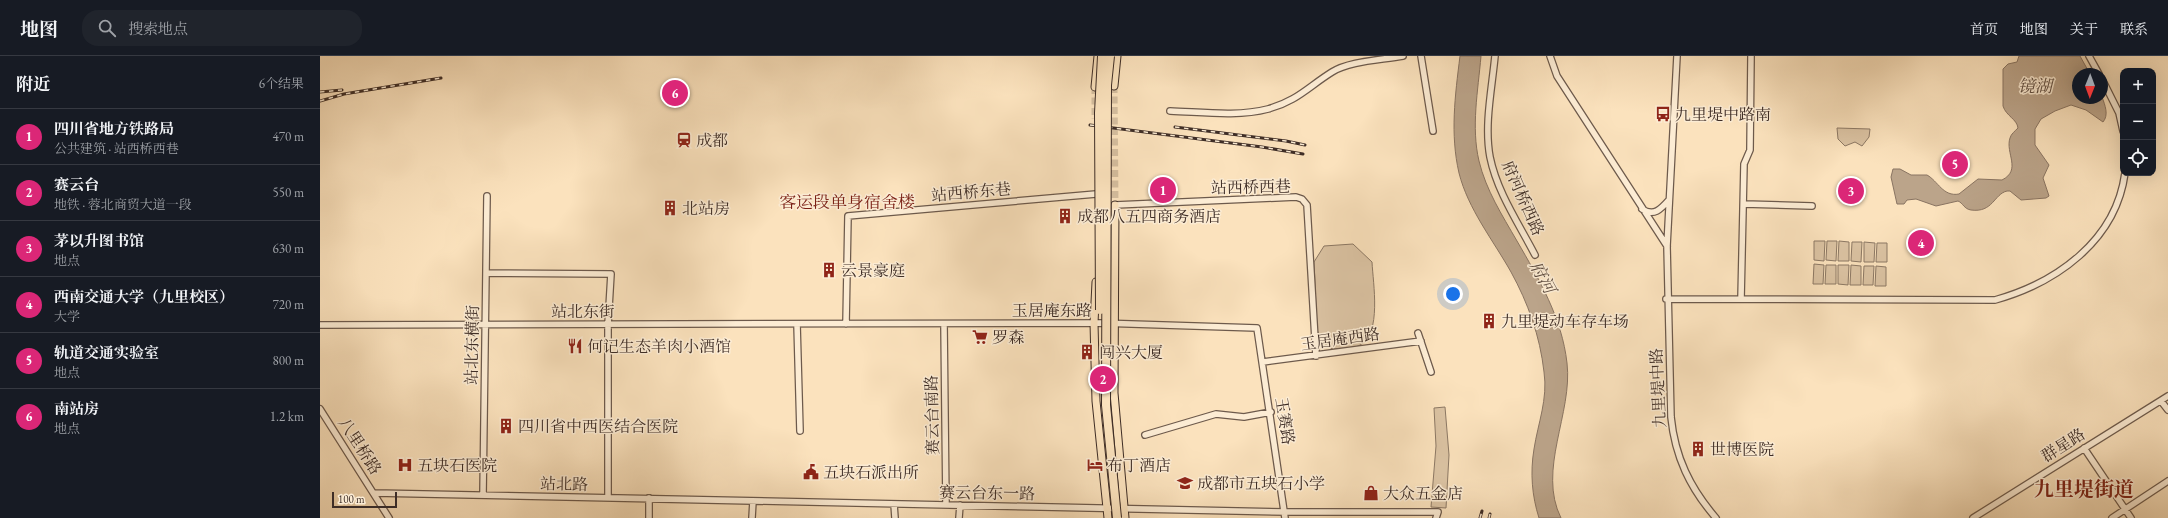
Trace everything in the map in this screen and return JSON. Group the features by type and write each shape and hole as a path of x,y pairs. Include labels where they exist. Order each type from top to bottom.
{"highway":[{"path":"1102,56 1099,108 1097,323 1100,401 1109,506 1112,518"},
{"path":"1110,56 1107,85 1106,405 1117,518"}],"main road":[{"path":"1095,87 1098,56"},
{"path":"1114,86 1117,56"},
{"path":"1096,194 1097,323"},
{"path":"1115,205 1114,413 1125,518"},
{"path":"1108,518 1109,506"}],"street":[{"path":"1170,111 1235,113 1267,109 1299,96 1332,72 1344,66 1403,56"},
{"path":"1421,56 1434,131"},
{"name":"府河桥西路","path":"1495,56 1488,132 1490,157 1499,186 1535,255"},
{"path":"1550,56 1557,76 1640,208 1666,246"},
{"name":"九里堤中路","path":"1677,56 1666,246 1666,299 1671,418 1674,439 1691,485 1716,518"},
{"path":"1741,298 1744,164 1750,150 1751,56"},
{"path":"2089,56 2096,68"},
{"path":"2108,91 2120,118"},
{"path":"1666,299 1741,298 1995,300 2016,294 2057,272 2082,255 2096,240 2116,206 2124,176"},
{"name":"站西桥东巷","path":"846,324 848,216 1096,194"},
{"name":"站北东横街","path":"483,495 487,196"},
{"name":"站西桥西巷","path":"1115,205 1296,197 1302,199 1306,205 1316,356"},
{"path":"1640,208 1648,213 1653,213 1660,209 1669,200"},
{"path":"1744,204 1812,206"},
{"path":"487,273 611,274 608,324 608,498"},
{"name":"玉居庵东路","path":"846,324 1097,323 1257,328"},
{"name":"站北东街","path":"320,324 846,324"},
{"path":"797,324 800,431"},
{"name":"赛云台南路","path":"944,324 946,505"},
{"name":"玉赛路","path":"1257,328 1286,515"},
{"path":"1418,333 1432,372"},
{"name":"玉居庵西路","path":"1263,362 1421,341"},
{"name":"群星路","path":"1973,518 2168,396"},
{"path":"2161,401 2168,410"},
{"name":"八里桥路","path":"320,409 389,518"},
{"path":"1145,435 1216,414 1244,417 1271,412"},
{"path":"2084,448 2131,518"},
{"path":"2112,518 2168,481"},
{"name":"站北路","path":"374,493 753,501"},
{"path":"649,498 649,518"},
{"path":"752,518 753,501"},
{"name":"赛云台东一路","path":"753,501 946,505 1109,506 1124,508 1286,515 1437,515"},
{"path":"894,504 895,518"},
{"path":"959,518 960,505"}],"shaded area":[{"path":"1837,128 1870,129 1869,137 1862,146 1855,142 1845,146 1838,139"},
{"path":"1814,241 1825,241 1824,261 1814,260"},
{"path":"1827,241 1837,241 1836,261 1826,260"},
{"path":"1839,241 1849,242 1849,261 1838,261"},
{"path":"1852,242 1862,242 1861,262 1851,261"},
{"path":"1864,242 1875,243 1874,262 1864,262"},
{"path":"1877,243 1887,243 1887,262 1876,262"},
{"path":"1353,244 1372,262 1375,307 1374,319 1367,339 1360,345 1351,348 1332,349 1320,340 1317,329 1314,262 1324,246"},
{"path":"1814,264 1824,265 1823,284 1813,284"},
{"path":"1826,265 1836,265 1836,284 1825,284"},
{"path":"1838,265 1849,265 1848,285 1838,284"},
{"path":"1851,265 1861,266 1861,285 1850,285"},
{"path":"1864,266 1874,266 1873,285 1863,285"},
{"path":"1876,266 1886,267 1886,286 1875,286"},
{"path":"1445,407 1449,455 1446,508 1431,507 1436,446 1434,408"}],"water":[{"path":"1460,56 1481,56 1475,122 1477,148 1482,172 1495,202 1541,284 1555,315 1564,346 1567,363 1567,382 1565,402 1554,461 1553,481 1555,500 1561,518 1539,518 1533,493 1533,458 1545,392 1540,346 1528,308 1517,284 1468,199 1459,173 1456,158 1454,115"},
{"name":"镜湖","path":"2019,56 2080,56 2087,68 2072,68 2072,104 2104,104 2105,107 2106,116 2103,122 2086,110 2071,105 2055,111 2041,119 2035,129 2035,145 2049,165 2043,178 2049,196 2046,198 2021,200 2010,191 2007,191 1999,196 1989,206 1978,210 1971,210 1958,201 1936,206 1916,199 1907,200 1904,204 1897,204 1891,177 1893,169 1900,169 1911,175 1927,175 1945,191 1953,194 1959,194 1978,179 2002,180 2008,176 2012,166 2009,149 2010,138 2018,128 2016,122 2006,112 2003,106 2003,69 2008,64 2017,62"}],"tunnel":[{"path":"1114,86 1115,205"},
{"path":"1095,87 1095,119"}],"railway":[{"path":"320,101 344,94 441,78"},
{"path":"320,92 342,90"},
{"path":"1090,125 1262,147 1303,154"},
{"path":"1175,127 1286,141 1305,145"},
{"path":"1480,518 1482,511"},
{"path":"1489,518 1490,514"}],"place":[{"name":"南站房","path":"675,93"},
{"name":"九里堤中路南","path":"1663,114"},
{"name":"成都","path":"684,140"},
{"name":"轨道交通实验室","path":"1955,164"},
{"name":"四川省地方铁路局","path":"1163,190"},
{"name":"茅以升图书馆","path":"1851,191"},
{"name":"北站房","path":"670,208"},
{"name":"成都八五四商务酒店","path":"1065,216"},
{"name":"西南交通大学（九里校区）","path":"1921,243"},
{"name":"云景豪庭","path":"829,270"},
{"name":"九里堤动车存车场","path":"1489,321"},
{"name":"罗森","path":"980,337"},
{"name":"何记生态羊肉小酒馆","path":"575,346"},
{"name":"闯兴大厦","path":"1087,352"},
{"name":"赛云台","path":"1103,379"},
{"name":"四川省中西医结合医院","path":"506,426"},
{"name":"世博医院","path":"1698,449"},
{"name":"五块石医院","path":"405,465"},
{"name":"布丁酒店","path":"1095,465"},
{"name":"五块石派出所","path":"811,472"},
{"name":"成都市五块石小学","path":"1185,483"},
{"name":"大众五金店","path":"1371,493"}],"district":[{"name":"客运段单身宿舍楼","path":"847,202"},
{"name":"九里堤街道","path":"2084,489"}],"water label":[{"name":"府河","path":"1543,277"}]}
